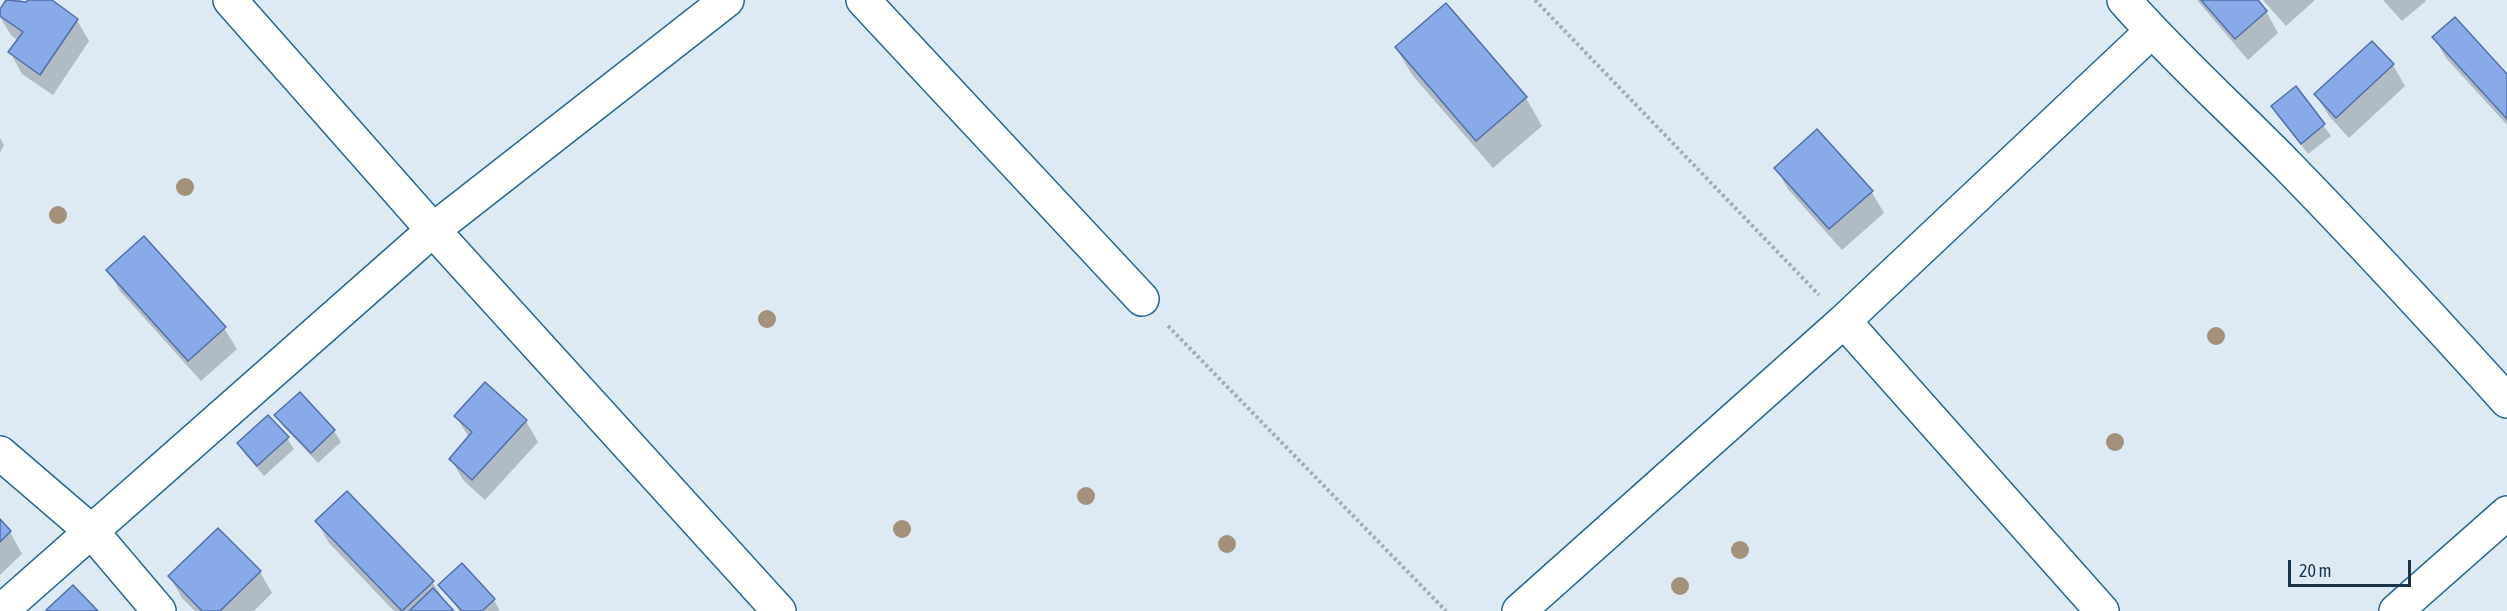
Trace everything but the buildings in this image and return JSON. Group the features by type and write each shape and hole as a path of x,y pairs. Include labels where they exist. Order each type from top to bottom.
{"street":[{"path":"230,0 433,230 779,611"},
{"path":"1,611 433,230 727,0"},
{"path":"863,0 1142,299"},
{"path":"2124,0 2152,32 2286,164 2431,316 2507,401"},
{"path":"1519,611 1844,321 2152,32"},
{"path":"1844,321 2102,611"},
{"path":"0,453 92,532 159,611"},
{"path":"2396,611 2507,513"}],"path":[{"path":"1536,0 1844,321"},
{"path":"1142,299 1446,611"}]}
